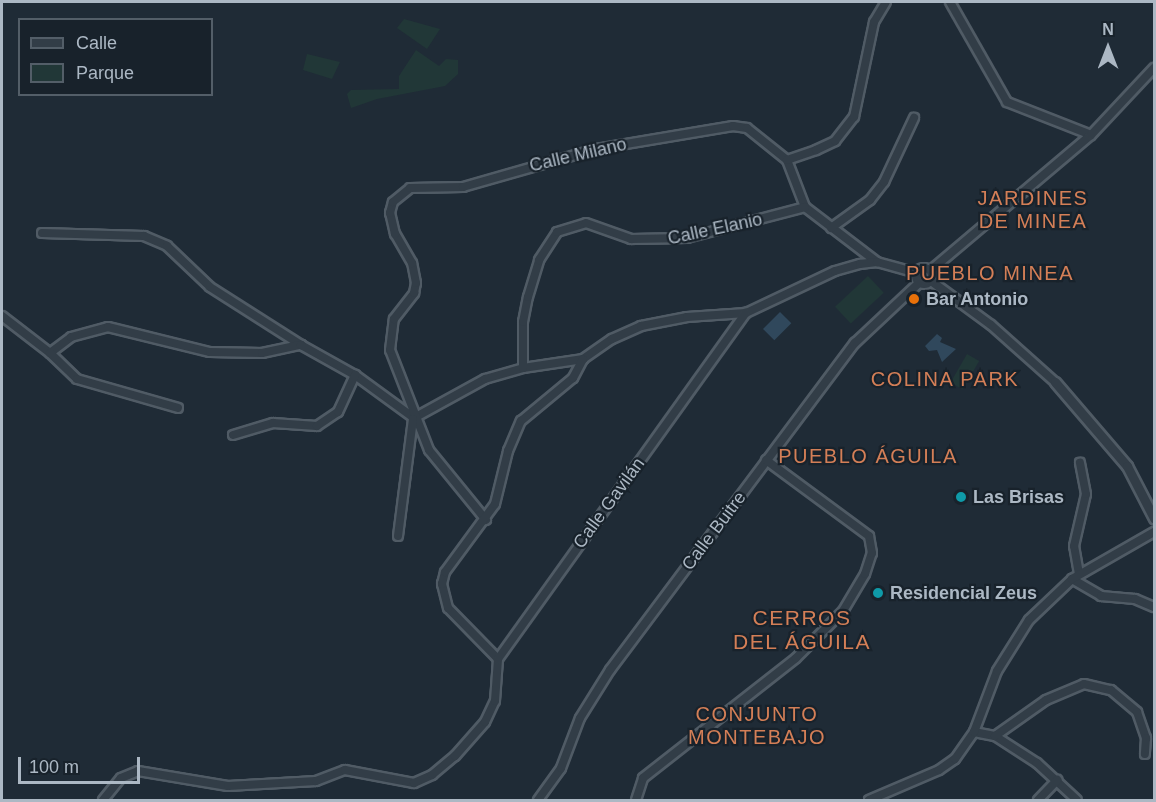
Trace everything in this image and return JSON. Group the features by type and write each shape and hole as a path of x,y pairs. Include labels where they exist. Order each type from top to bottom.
{"street":[{"path":"886,2 874,22 862,96 846,130 835,141 787,160 805,207 877,262 917,273"},
{"path":"950,2 1007,102 1091,135"},
{"path":"931,281 931,270 1091,135 1155,68"},
{"path":"831,228 870,200 884,182 914,118"},
{"name":"Calle Milano","path":"414,418 390,350 394,319 414,293 416,283 412,263 395,234 390,213 400,193 410,188 463,187 515,169 596,149 733,126 747,128 787,160"},
{"name":"Calle Elanio","path":"523,368 523,322 528,297 539,260 557,232 586,223 632,239 687,238 805,207"},
{"path":"42,233 144,236 167,246 210,287 301,345 355,375 414,418 429,450 486,520"},
{"path":"414,418 485,379 523,368 583,359 612,339 641,326 687,317 746,313 835,271 877,262"},
{"path":"917,273 923,268 931,270"},
{"path":"917,273 919,283 931,281 991,325 1054,382 1127,466 1155,518"},
{"name":"Calle Buitre","path":"538,801 561,768 592,696 855,343 919,283"},
{"name":"Calle Gavilán","path":"498,659 746,313"},
{"path":"2,316 50,353 77,379 178,408"},
{"path":"50,353 71,337 108,327 210,352 262,353 301,345"},
{"path":"103,801 121,778 138,771 228,786 316,781 345,770 414,783 432,775 455,756 485,722 495,701 498,659 448,608 442,584 445,572 486,520 495,504 508,451 521,421 573,378 583,359"},
{"path":"233,435 273,423 317,426 338,412 355,375"},
{"path":"398,536 414,418"},
{"path":"636,801 643,778 796,657 843,611 866,574 872,553 869,536 766,460"},
{"path":"1075,576 1074,546 1086,494 1080,463"},
{"path":"868,801 939,770 955,759 974,732 998,671 1013,642 1049,598 1075,576 1155,532"},
{"path":"1075,576 1101,596 1135,599 1155,608"},
{"path":"994,736 1046,700 1084,684 1111,690 1137,712 1146,738 1145,753"},
{"path":"974,732 994,736 1057,780 1077,801"},
{"path":"1038,801 1057,780"}],"green space":[{"path":"404,19 440,29 427,49 397,28"},
{"path":"416,50 439,66 446,59 458,60 458,74 445,86 377,99 351,108 347,94 351,90 399,89 399,76"},
{"path":"307,54 340,62 332,79 303,70"},
{"path":"868,276 884,293 851,324 835,307"},
{"path":"967,354 979,361 963,390 950,383"}],"water":[{"path":"780,312 791,323 774,340 763,329"},
{"path":"937,334 942,338 940,342 956,349 942,362 937,350 929,351 925,346"}],"place":[{"name":"Bar Antonio","path":"914,299"},
{"name":"Las Brisas","path":"961,497"},
{"name":"Residencial Zeus","path":"878,593"}],"district":[{"name":"JARDINES DE MINEA","path":"1033,210"},
{"name":"PUEBLO MINEA","path":"990,273"},
{"name":"COLINA PARK","path":"945,379"},
{"name":"PUEBLO ÁGUILA","path":"868,456"},
{"name":"CERROS DEL ÁGUILA","path":"802,630"},
{"name":"CONJUNTO MONTEBAJO","path":"757,726"}]}
